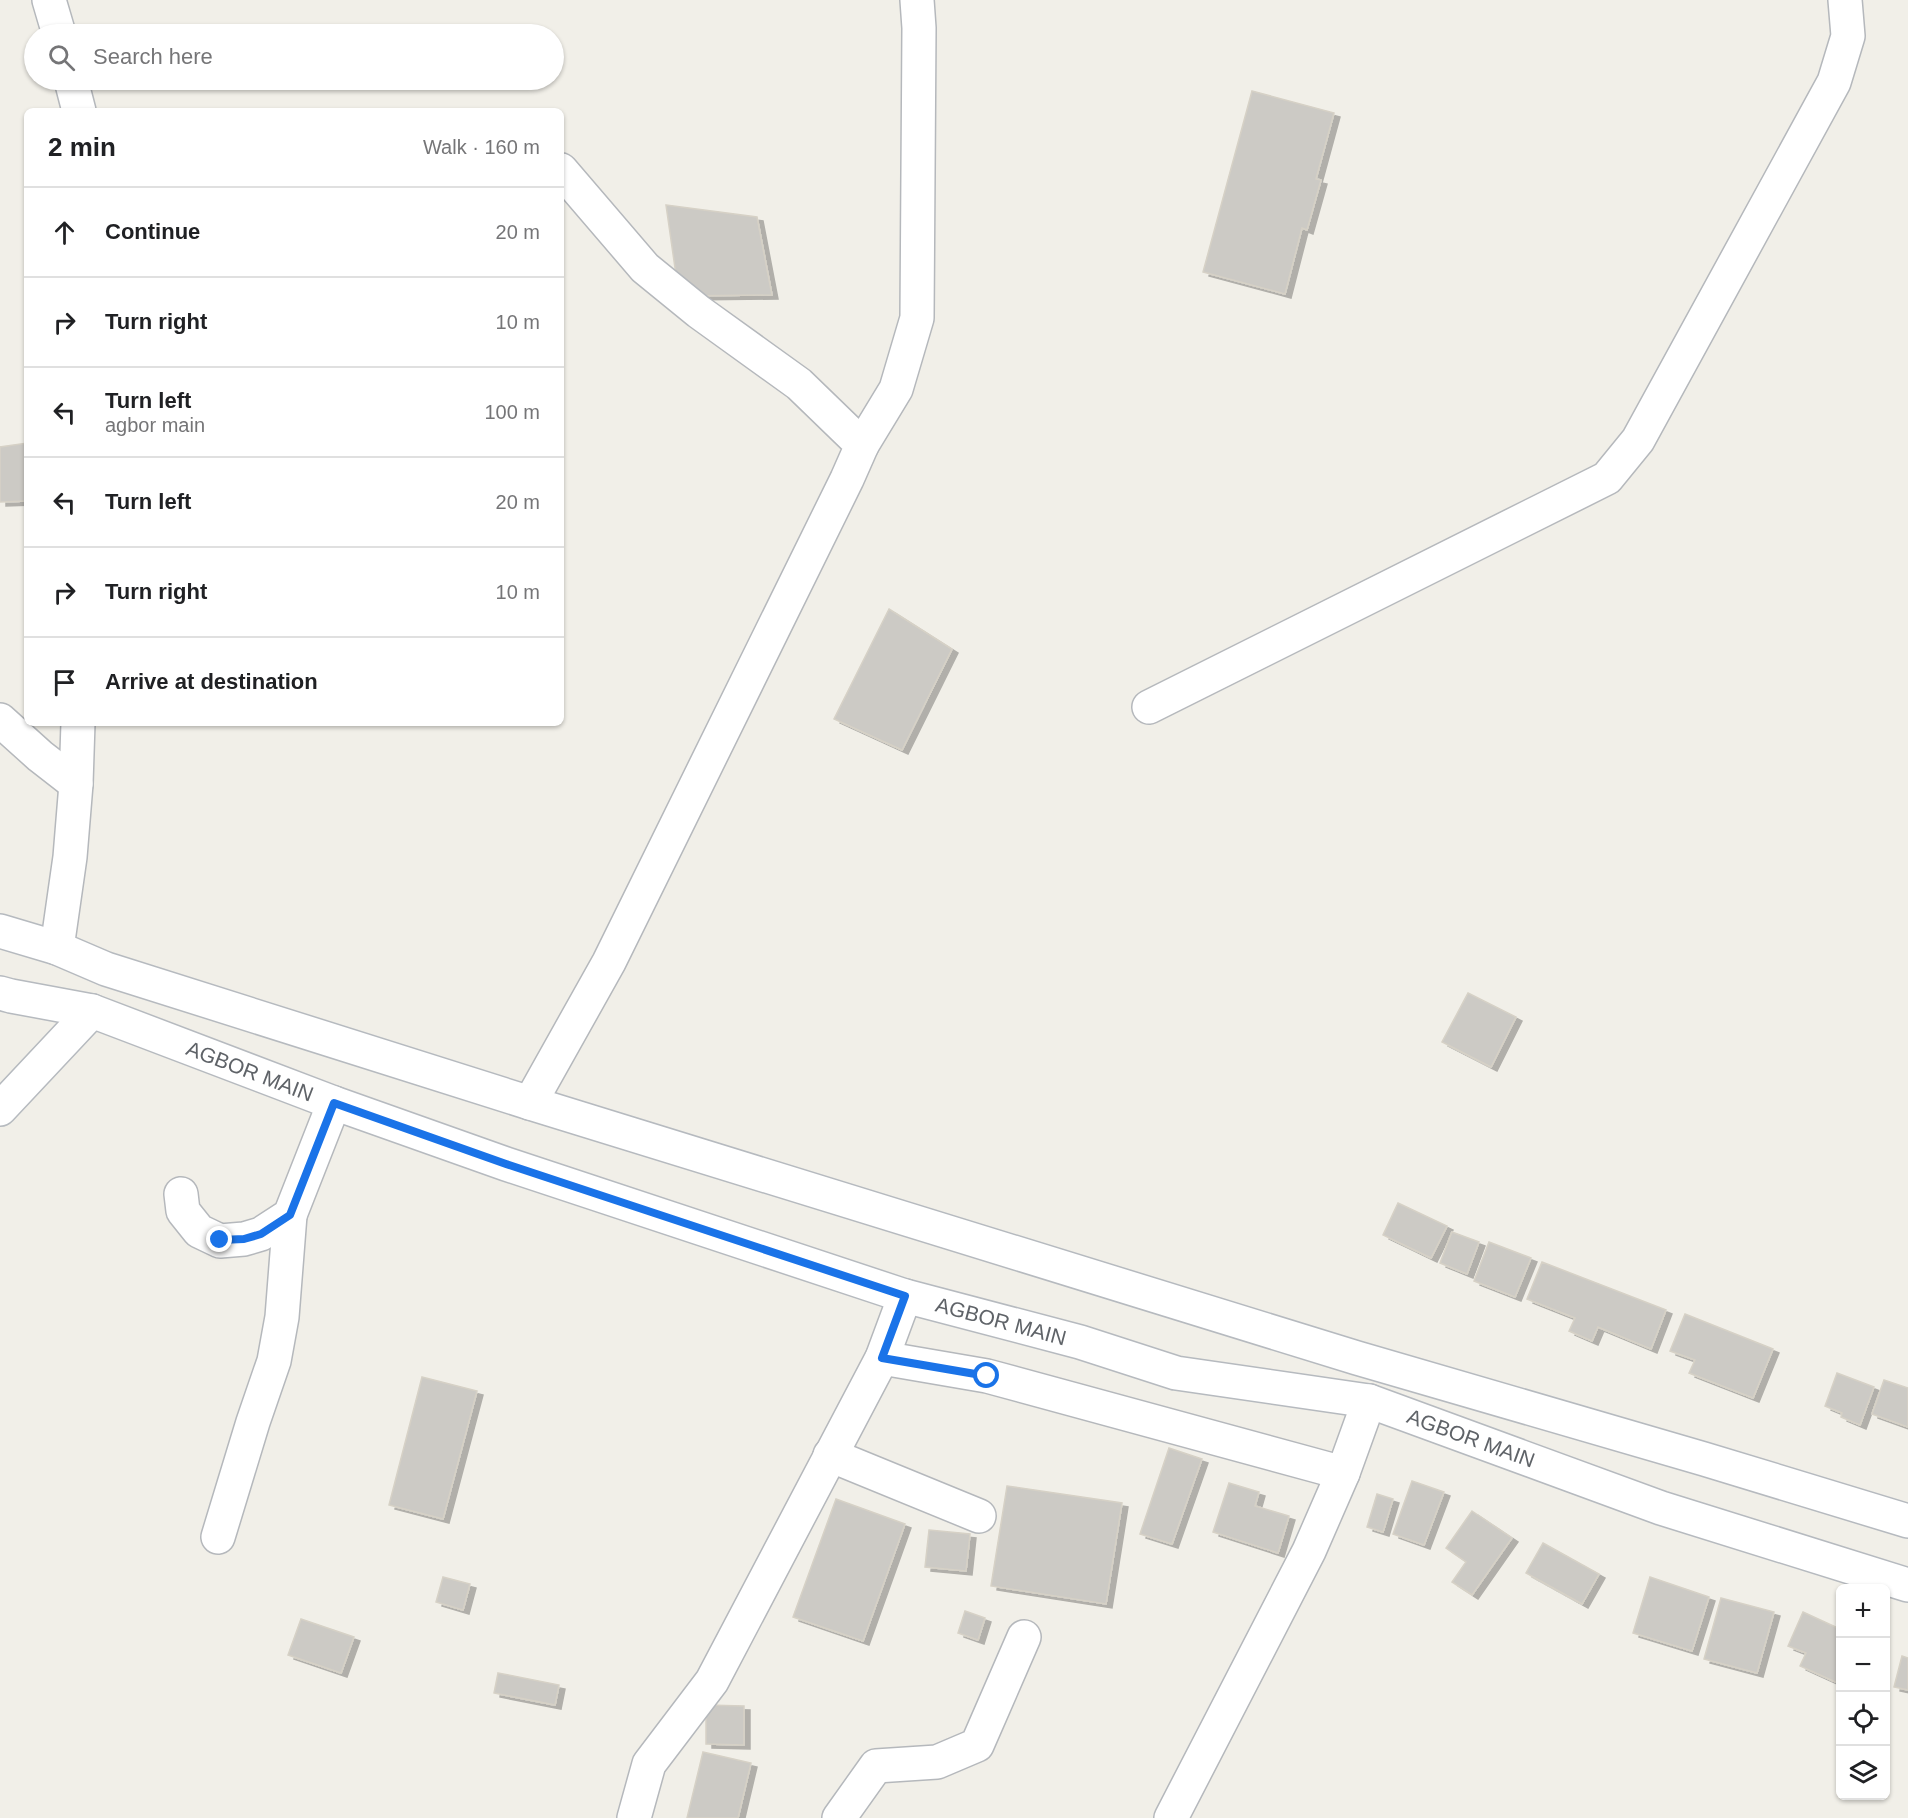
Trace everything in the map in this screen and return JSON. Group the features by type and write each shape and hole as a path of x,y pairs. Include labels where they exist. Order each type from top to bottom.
{"street":[{"path":"49,0 56,24"},
{"path":"1149,706 1607,478 1638,440 1834,82 1848,36 1845,0"},
{"path":"530,1103 609,962 847,479 861,445 897,389 918,318 922,9"},
{"path":"74,90 78,108"},
{"path":"564,174 645,268 699,312 799,384 861,445"},
{"path":"0,720 76,784"},
{"path":"57,948 76,784 78,726"},
{"name":"AGBOR MAIN","path":"0,931 57,948 106,969 530,1103 1336,1352 1908,1521"},
{"name":"AGBOR MAIN","path":"0,993 92,1011 334,1103 506,1164 905,1296 1080,1342 1176,1373 1368,1401 1661,1508 1908,1585"},
{"path":"0,1109 92,1011"},
{"path":"218,1537 274,1361 282,1317 290,1215 334,1103"},
{"path":"181,1194 183,1211 199,1231 220,1240 244,1239 261,1234 290,1215"},
{"path":"634,1818 649,1764 712,1681 882,1358 905,1296"},
{"path":"882,1358 987,1376 1343,1473"},
{"path":"1171,1818 1309,1551 1343,1473 1368,1401"},
{"path":"830,1455 979,1516"},
{"path":"839,1818 876,1766 937,1762 977,1745 1024,1637"}],"building":[{"path":"1252,91 1334,113 1316,179 1321,180 1307,230 1302,228 1285,294 1203,272"},
{"path":"666,205 757,217 772,295 679,296"},
{"path":"24,443 24,501 0,502 0,447"},
{"path":"889,609 952,649 902,750 834,719"},
{"path":"1468,993 1516,1017 1491,1067 1442,1042"},
{"path":"1398,1203 1447,1226 1431,1258 1383,1235"},
{"path":"1452,1232 1479,1242 1467,1274 1440,1263"},
{"path":"1489,1242 1531,1258 1515,1297 1474,1281"},
{"path":"1542,1262 1666,1310 1651,1349 1598,1327 1592,1341 1569,1331 1575,1318 1527,1299"},
{"path":"1685,1314 1773,1349 1753,1398 1689,1373 1695,1360 1670,1351"},
{"path":"1837,1373 1874,1387 1860,1425 1841,1417 1842,1413 1825,1406"},
{"path":"422,1377 477,1391 443,1519 389,1505"},
{"path":"1884,1380 1908,1388 1908,1427 1872,1414"},
{"path":"1169,1448 1202,1459 1172,1544 1140,1534"},
{"path":"1412,1481 1444,1492 1424,1545 1393,1534"},
{"path":"1229,1483 1259,1492 1255,1506 1289,1516 1278,1553 1213,1532"},
{"path":"1007,1486 1122,1503 1106,1604 991,1586"},
{"path":"1377,1494 1393,1499 1383,1532 1367,1527"},
{"path":"836,1499 905,1524 863,1641 793,1617"},
{"path":"1472,1511 1512,1538 1472,1595 1452,1582 1466,1562 1446,1548"},
{"path":"929,1530 970,1534 966,1571 925,1567"},
{"path":"1543,1543 1599,1574 1582,1604 1526,1573"},
{"path":"443,1577 470,1584 463,1610 436,1602"},
{"path":"1650,1577 1709,1597 1692,1651 1633,1633"},
{"path":"1721,1598 1774,1612 1757,1673 1704,1659"},
{"path":"965,1611 985,1618 978,1640 958,1633"},
{"path":"1803,1612 1836,1627 1836,1682 1800,1666 1806,1653 1788,1646"},
{"path":"301,1619 354,1637 341,1673 288,1655"},
{"path":"1902,1656 1908,1658 1908,1690 1894,1687"},
{"path":"498,1673 559,1685 555,1705 494,1693"},
{"path":"706,1705 744,1706 744,1745 706,1744"},
{"path":"703,1752 751,1763 738,1818 687,1818"}],"route":[{"path":"220,1240 244,1239 261,1234 290,1215 334,1103 506,1164 905,1296 882,1358 987,1376"}]}
